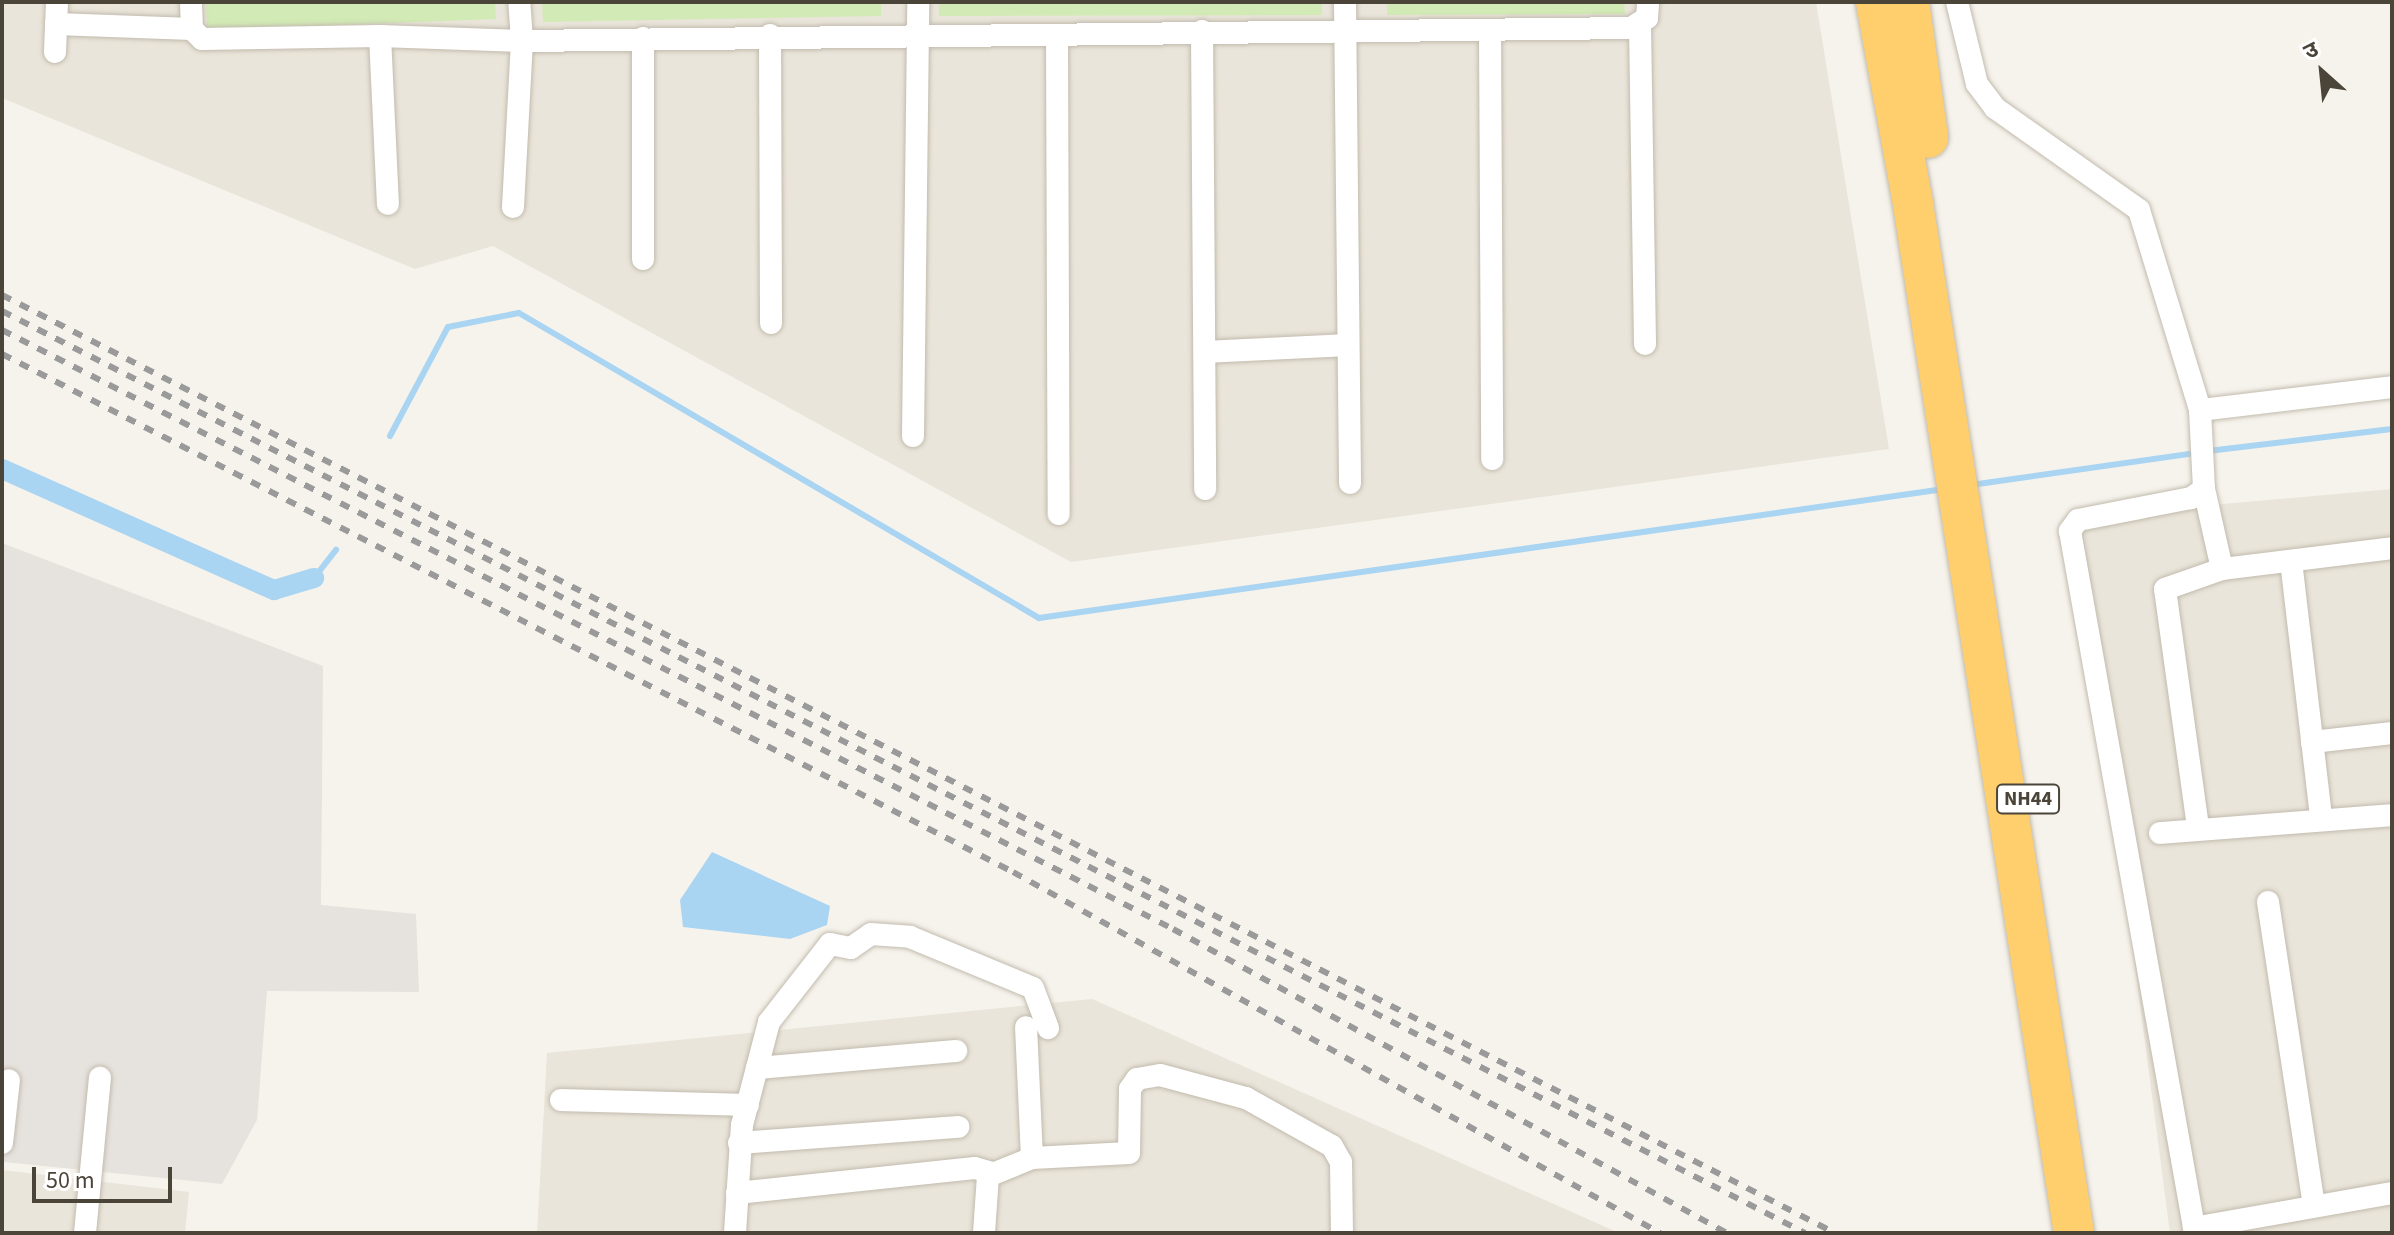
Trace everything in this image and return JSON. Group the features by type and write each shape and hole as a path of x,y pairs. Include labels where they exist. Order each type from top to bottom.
{"highway":[{"name":"NH44","path":"1876,2 1949,365 2098,1233"},
{"name":"NH44","path":"1909,2 1949,365 2074,1233"}],"street":[{"path":"191,2 192,29"},
{"path":"513,207 522,41 519,2"},
{"path":"913,436 918,2"},
{"path":"1345,2 1350,483"},
{"path":"55,52 57,13 192,29 202,39 380,36 522,41 1345,29 1490,31 1640,25 1647,18 1648,2"},
{"path":"1957,2 1977,84 1995,108 2139,210 2200,410 2205,480 2222,569"},
{"path":"1640,25 1645,344"},
{"path":"1202,31 1205,489"},
{"path":"1490,31 1492,459"},
{"path":"770,35 771,323"},
{"path":"1057,35 1059,514"},
{"path":"380,36 388,204"},
{"path":"643,38 643,259"},
{"path":"1205,352 1348,345"},
{"path":"2200,410 2392,387"},
{"path":"2205,480 2191,498 2078,520 2070,531 2195,1231 2314,1205 2392,1193"},
{"path":"2198,827 2162,595 2171,585 2222,569 2392,548"},
{"path":"2291,561 2321,817"},
{"path":"2312,742 2392,733"},
{"path":"2160,833 2321,817 2392,815"},
{"path":"2268,902 2314,1205"},
{"path":"735,1233 739,1143 757,1068 776,1010 830,944 851,948 871,934 910,937 1033,988 1037,1027 1032,1158"},
{"path":"757,1068 956,1051"},
{"path":"984,1233 986,1180 992,1173 1032,1158 1129,1153 1130,1089 1137,1079 1160,1075 1246,1098 1332,1146 1341,1162 1342,1233"},
{"path":"85,1233 100,1078"},
{"path":"2,1143 9,1080"},
{"path":"561,1100 748,1105"},
{"path":"739,1143 958,1127"},
{"path":"737,1193 975,1168 992,1173"}],"shaded area":[{"path":"2,2 1816,2 1889,449 1071,562 493,246 415,269 2,98"},
{"path":"2392,489 2392,1233 2170,1233 2076,517"},
{"path":"2,543 323,666 321,905 416,914 419,992 267,991 257,1120 222,1184 4,1162"},
{"path":"1092,999 1619,1233 537,1233 547,1053"},
{"path":"2,1170 189,1192 185,1233 2,1233"}],"green space":[{"path":"206,2 495,2 496,19 207,30"},
{"path":"542,2 881,2 881,16 543,22"},
{"path":"939,2 1322,2 1322,15 939,16"},
{"path":"1387,2 1624,2 1625,14 1387,15"}],"water":[{"path":"712,852 830,906 827,925 790,939 683,927 680,900"}],"waterway":[{"path":"390,436 448,327 519,313 1039,618 1944,489"},
{"path":"2208,451 2392,429"},
{"path":"1971,485 2197,453"},
{"path":"2,469 274,590 314,578"},
{"path":"314,578 336,550"}],"railway":[{"path":"2,295 1835,1233"},
{"path":"2,311 1805,1233"},
{"path":"2,330 1173,929 1727,1233"},
{"path":"2,354 1013,872 1660,1233"}]}
